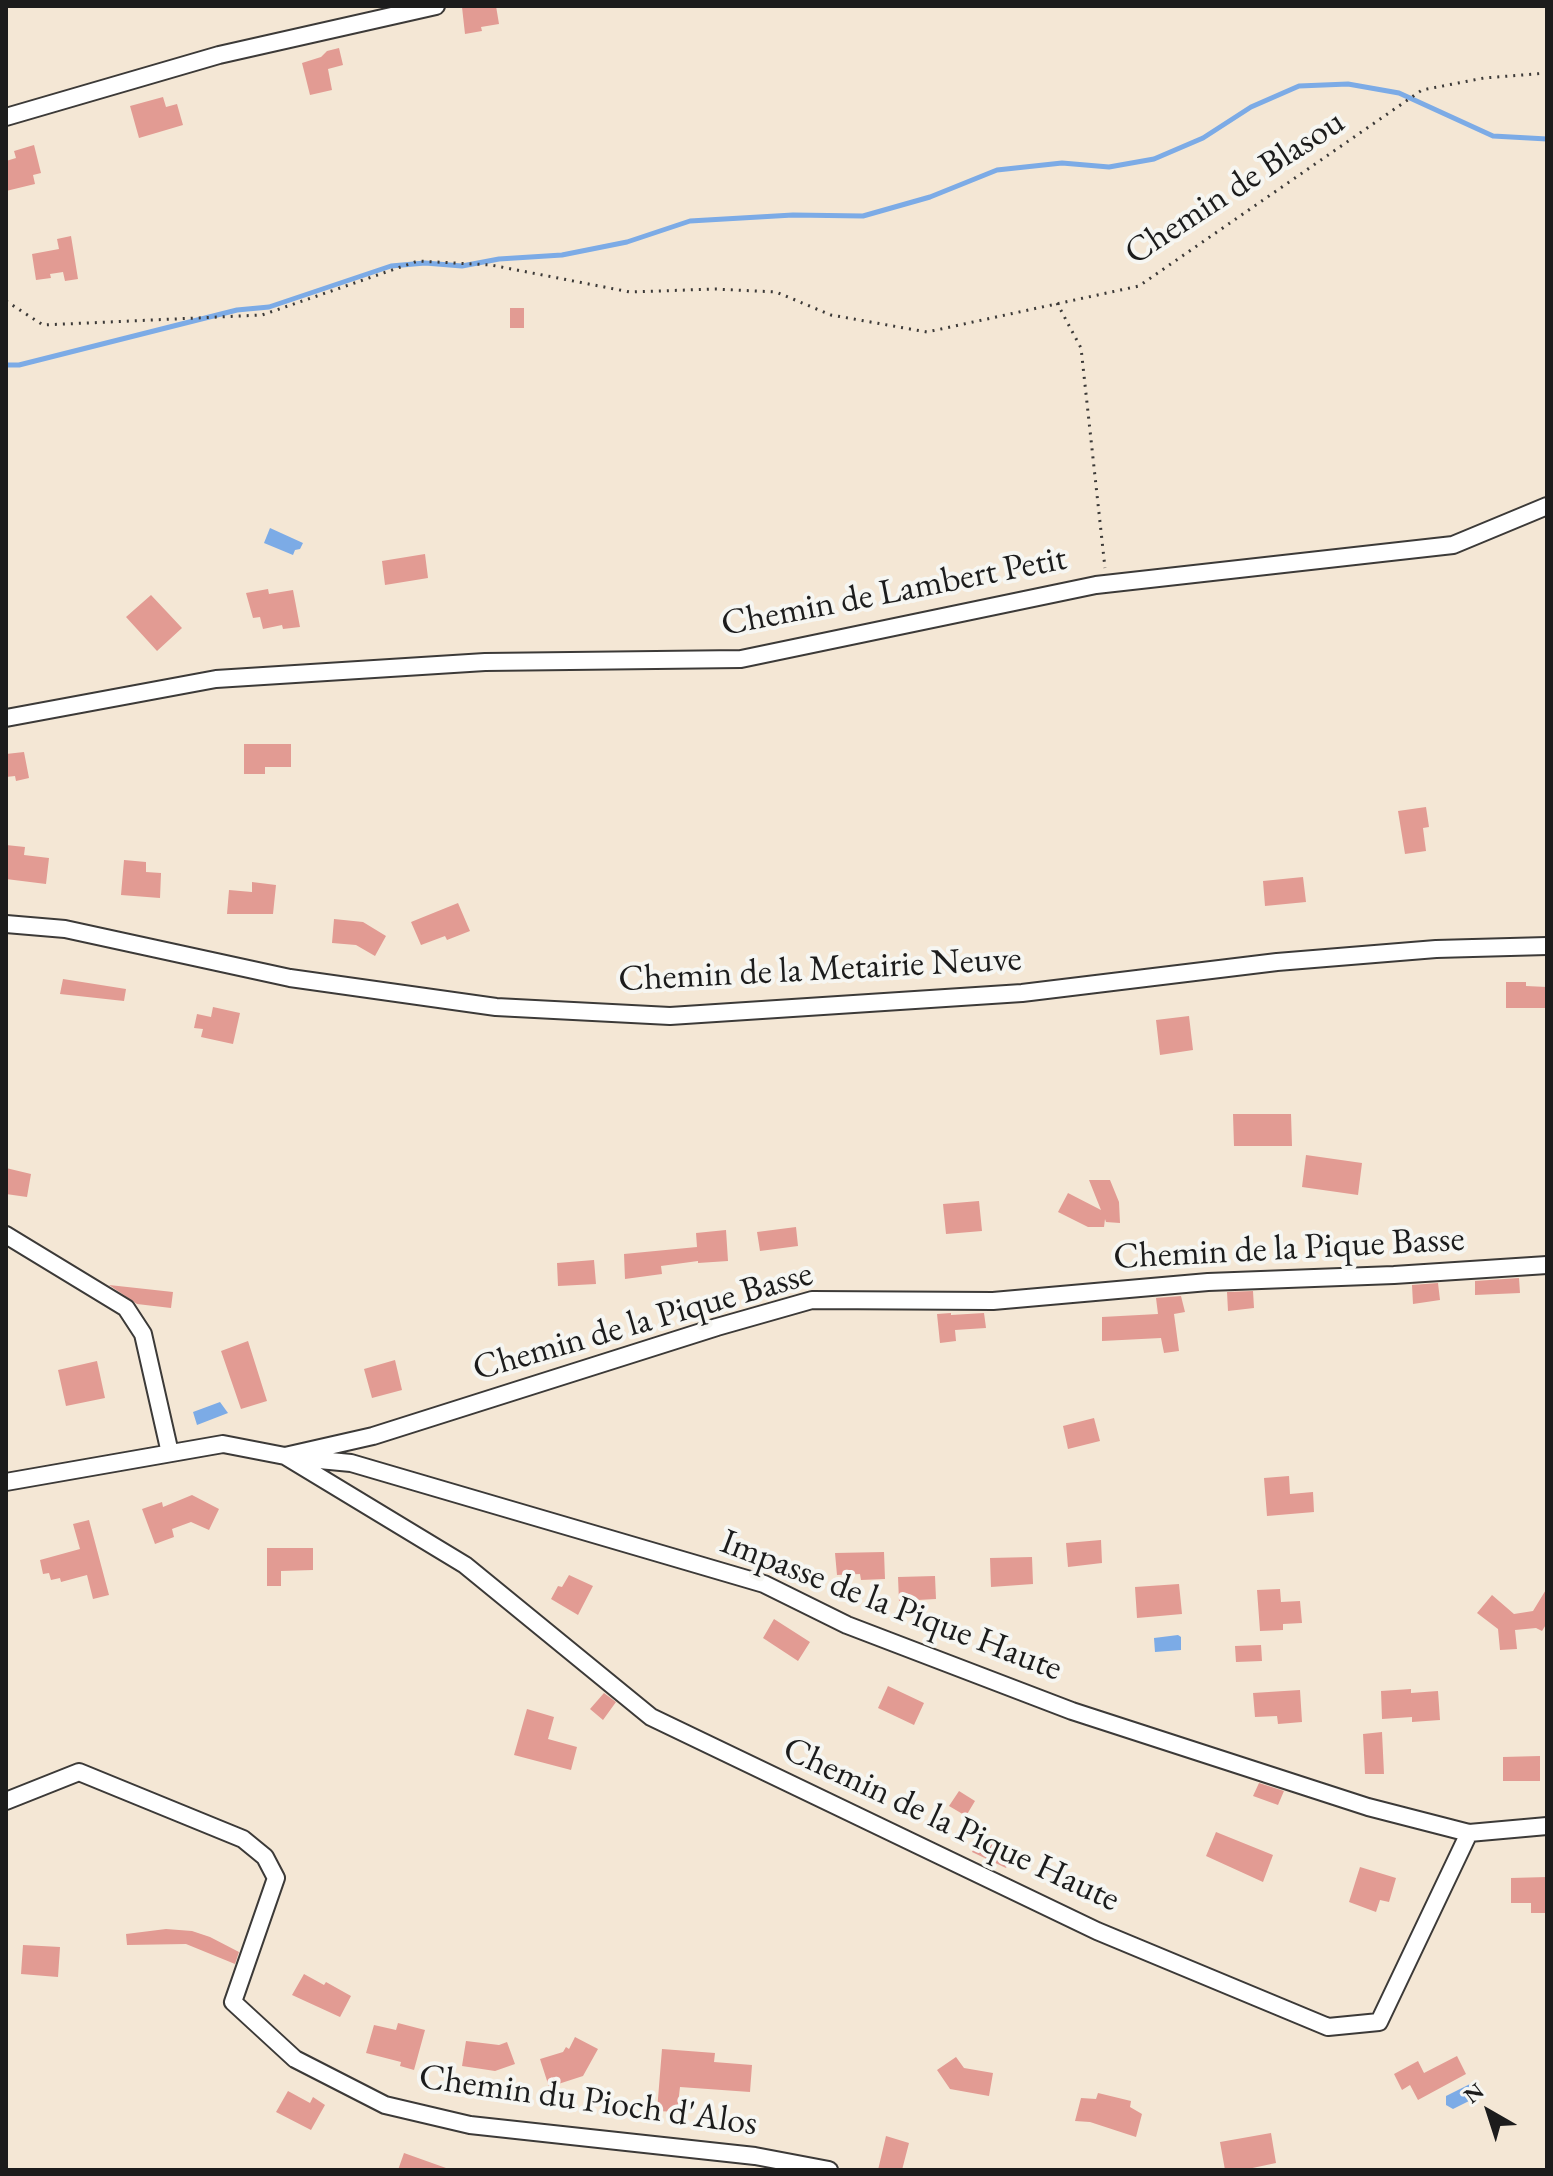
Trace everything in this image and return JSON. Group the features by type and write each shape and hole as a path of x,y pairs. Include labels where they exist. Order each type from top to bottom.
{"street":[{"path":"6,117 219,55 436,6"},
{"name":"Chemin de Lambert Petit","path":"6,718 216,679 485,662 741,659 1107,584 1453,545 1547,506"},
{"name":"Chemin de la Metairie Neuve","path":"6,924 65,929 319,983 496,1007 670,1016 1022,993 1277,962 1436,949 1547,946"},
{"path":"6,1235 126,1308 143,1334 170,1453"},
{"name":"Chemin de la Pique Basse","path":"6,1482 223,1444 285,1456 373,1436 812,1300 993,1301 1208,1282 1547,1265"},
{"name":"Chemin de la Pique Haute","path":"285,1456 465,1565 651,1717 1097,1931 1328,2027 1379,2022 1469,1833"},
{"name":"Impasse de la Pique Haute","path":"285,1456 351,1463 764,1584 847,1625 1072,1711 1368,1807 1469,1833"},
{"name":"Chemin du Pioch d'Alos","path":"6,1801 79,1772 243,1839 265,1857 276,1878 233,2002 295,2059 385,2105 470,2125 755,2156 829,2170"},
{"path":"1469,1833 1547,1826"}],"path":[{"name":"Chemin de Blasou","path":"6,301 43,325 262,315 418,261 491,265 630,292 715,289 776,292 831,315 927,332 1139,286 1422,90 1484,78 1547,73"},
{"path":"1057,303 1081,348 1107,584"}],"water":[{"path":"270,528 303,543 300,549 295,550 293,555 264,543"},
{"path":"220,1402 228,1413 197,1425 193,1412"},
{"path":"1181,1637 1181,1650 1155,1652 1154,1638"},
{"path":"1472,2083 1479,2096 1453,2109 1446,2105 1446,2096"}],"building":[{"path":"496,6 499,24 465,34 462,7"},
{"path":"339,48 343,65 328,69 332,90 310,95 302,63"},
{"path":"163,97 166,107 177,104 183,125 139,138 130,106"},
{"path":"34,145 41,173 33,175 35,184 6,191 6,161 16,158 14,151"},
{"path":"71,236 78,279 65,281 63,272 36,280 32,254 59,249 57,239"},
{"path":"510,308 524,308 524,328 510,328"},
{"path":"425,554 428,578 385,585 382,561"},
{"path":"268,589 269,594 293,590 300,627 283,629 282,625 263,629 260,617 253,618 246,593"},
{"path":"151,595 182,628 157,651 126,617"},
{"path":"244,744 291,744 291,767 265,767 265,774 244,774"},
{"path":"24,752 29,778 16,781 15,776 6,777 6,754"},
{"path":"1426,807 1429,827 1423,828 1426,851 1405,854 1398,811"},
{"path":"6,845 25,847 24,855 49,858 46,884 6,879"},
{"path":"124,860 146,862 146,872 161,873 160,898 121,895"},
{"path":"1303,877 1306,902 1265,906 1263,881"},
{"path":"252,882 276,885 273,914 227,914 229,890 252,892"},
{"path":"458,903 470,931 421,945 411,922"},
{"path":"334,919 363,922 386,936 375,956 356,945 332,943"},
{"path":"63,979 126,989 124,1001 60,994"},
{"path":"1506,982 1526,982 1526,986 1547,987 1547,1008 1506,1008"},
{"path":"213,1007 240,1013 233,1044 201,1037 203,1029 194,1028 197,1014 211,1017"},
{"path":"1189,1016 1193,1050 1160,1055 1156,1020"},
{"path":"1233,1114 1291,1114 1292,1146 1234,1146"},
{"path":"1306,1155 1362,1163 1358,1195 1302,1187"},
{"path":"6,1168 31,1174 27,1197 6,1194"},
{"path":"1089,1180 1110,1180 1119,1202 1120,1223 1106,1222 1105,1219 1104,1227 1088,1227 1058,1212 1068,1193 1101,1210"},
{"path":"979,1201 982,1231 946,1234 943,1204"},
{"path":"796,1227 798,1246 760,1251 757,1232"},
{"path":"726,1230 728,1261 661,1266 662,1274 625,1279 624,1254 697,1247 696,1233"},
{"path":"594,1260 596,1284 558,1286 557,1263"},
{"path":"1519,1278 1520,1293 1475,1295 1475,1281"},
{"path":"1438,1283 1440,1300 1413,1304 1412,1285"},
{"path":"109,1285 173,1292 171,1308 137,1304"},
{"path":"1253,1291 1254,1308 1228,1311 1227,1292"},
{"path":"1181,1296 1185,1312 1174,1314 1179,1351 1164,1353 1161,1338 1102,1341 1102,1317 1158,1314 1156,1298"},
{"path":"984,1313 986,1328 955,1330 956,1341 940,1343 937,1314"},
{"path":"248,1341 267,1401 241,1409 221,1351"},
{"path":"395,1360 402,1390 372,1398 364,1369"},
{"path":"97,1361 105,1398 66,1406 58,1370"},
{"path":"1094,1418 1100,1441 1068,1449 1063,1426"},
{"path":"1289,1476 1290,1494 1313,1492 1314,1512 1267,1516 1264,1478"},
{"path":"192,1495 219,1509 209,1530 191,1522 172,1529 174,1537 155,1544 142,1509 162,1502 163,1507"},
{"path":"89,1520 109,1595 93,1599 87,1575 61,1582 60,1578 51,1580 49,1573 43,1574 40,1560 80,1549 73,1524"},
{"path":"1101,1540 1102,1563 1068,1567 1066,1543"},
{"path":"267,1548 313,1548 313,1570 281,1571 281,1586 267,1586"},
{"path":"884,1552 885,1579 861,1580 860,1574 837,1575 835,1553"},
{"path":"1032,1557 1033,1584 991,1587 990,1558"},
{"path":"569,1575 593,1586 578,1615 551,1599"},
{"path":"935,1576 936,1599 899,1601 898,1577"},
{"path":"1179,1584 1182,1614 1137,1618 1135,1587"},
{"path":"1547,1588 1547,1623 1542,1631 1536,1628 1515,1630 1517,1649 1500,1650 1498,1629 1477,1613 1492,1595 1514,1614 1533,1611"},
{"path":"1280,1589 1281,1602 1300,1601 1302,1623 1283,1624 1283,1630 1260,1631 1257,1590"},
{"path":"774,1619 810,1642 798,1661 763,1638"},
{"path":"1261,1645 1262,1661 1236,1662 1235,1646"},
{"path":"888,1686 924,1703 914,1725 878,1708"},
{"path":"1411,1689 1411,1693 1438,1691 1440,1720 1412,1722 1412,1717 1382,1719 1381,1691"},
{"path":"1300,1690 1302,1722 1278,1724 1277,1716 1255,1717 1253,1693"},
{"path":"604,1693 616,1702 603,1720 590,1709"},
{"path":"527,1709 554,1717 548,1739 577,1747 571,1770 514,1755"},
{"path":"1382,1732 1384,1774 1365,1774 1363,1734"},
{"path":"1540,1756 1540,1781 1503,1781 1503,1757"},
{"path":"1259,1783 1284,1791 1278,1805 1253,1796"},
{"path":"959,1791 975,1801 966,1816 949,1806"},
{"path":"1216,1832 1273,1855 1263,1882 1206,1856"},
{"path":"979,1835 1014,1849 1006,1868 972,1852"},
{"path":"1360,1867 1396,1878 1389,1902 1380,1900 1376,1912 1349,1902"},
{"path":"1547,1877 1547,1913 1531,1913 1531,1903 1511,1903 1511,1878"},
{"path":"166,1929 192,1931 210,1937 239,1952 235,1964 186,1944 127,1945 126,1934"},
{"path":"23,1945 60,1947 58,1977 21,1974"},
{"path":"304,1974 351,1996 340,2017 292,1995"},
{"path":"398,2023 425,2030 414,2070 400,2066 401,2062 366,2053 374,2025 396,2030"},
{"path":"575,2037 598,2049 583,2076 549,2087 540,2059 563,2052 566,2047 569,2049"},
{"path":"466,2041 499,2045 507,2042 515,2064 495,2071 462,2066"},
{"path":"662,2049 715,2053 714,2062 752,2065 750,2092 680,2087 677,2112 657,2111"},
{"path":"1457,2056 1466,2074 1418,2100 1410,2085 1402,2090 1394,2074 1418,2061 1424,2073"},
{"path":"956,2057 964,2068 993,2073 989,2096 950,2089 937,2070"},
{"path":"288,2091 310,2103 313,2097 325,2105 311,2130 276,2112"},
{"path":"1098,2093 1131,2101 1130,2107 1142,2114 1136,2137 1090,2122 1075,2121 1081,2098 1096,2099"},
{"path":"1271,2133 1276,2163 1243,2170 1225,2170 1220,2142"},
{"path":"886,2136 909,2143 902,2170 878,2170"},
{"path":"404,2153 446,2168 446,2170 398,2170"}],"waterway":[{"path":"6,365 19,365 237,310 269,307 391,266 425,263 462,266 499,259 562,255 627,242 690,221 793,215 863,216 930,197 997,170 1062,163 1109,167 1154,159 1203,138 1251,107 1299,86 1348,84 1399,93 1493,136 1547,139"}]}
